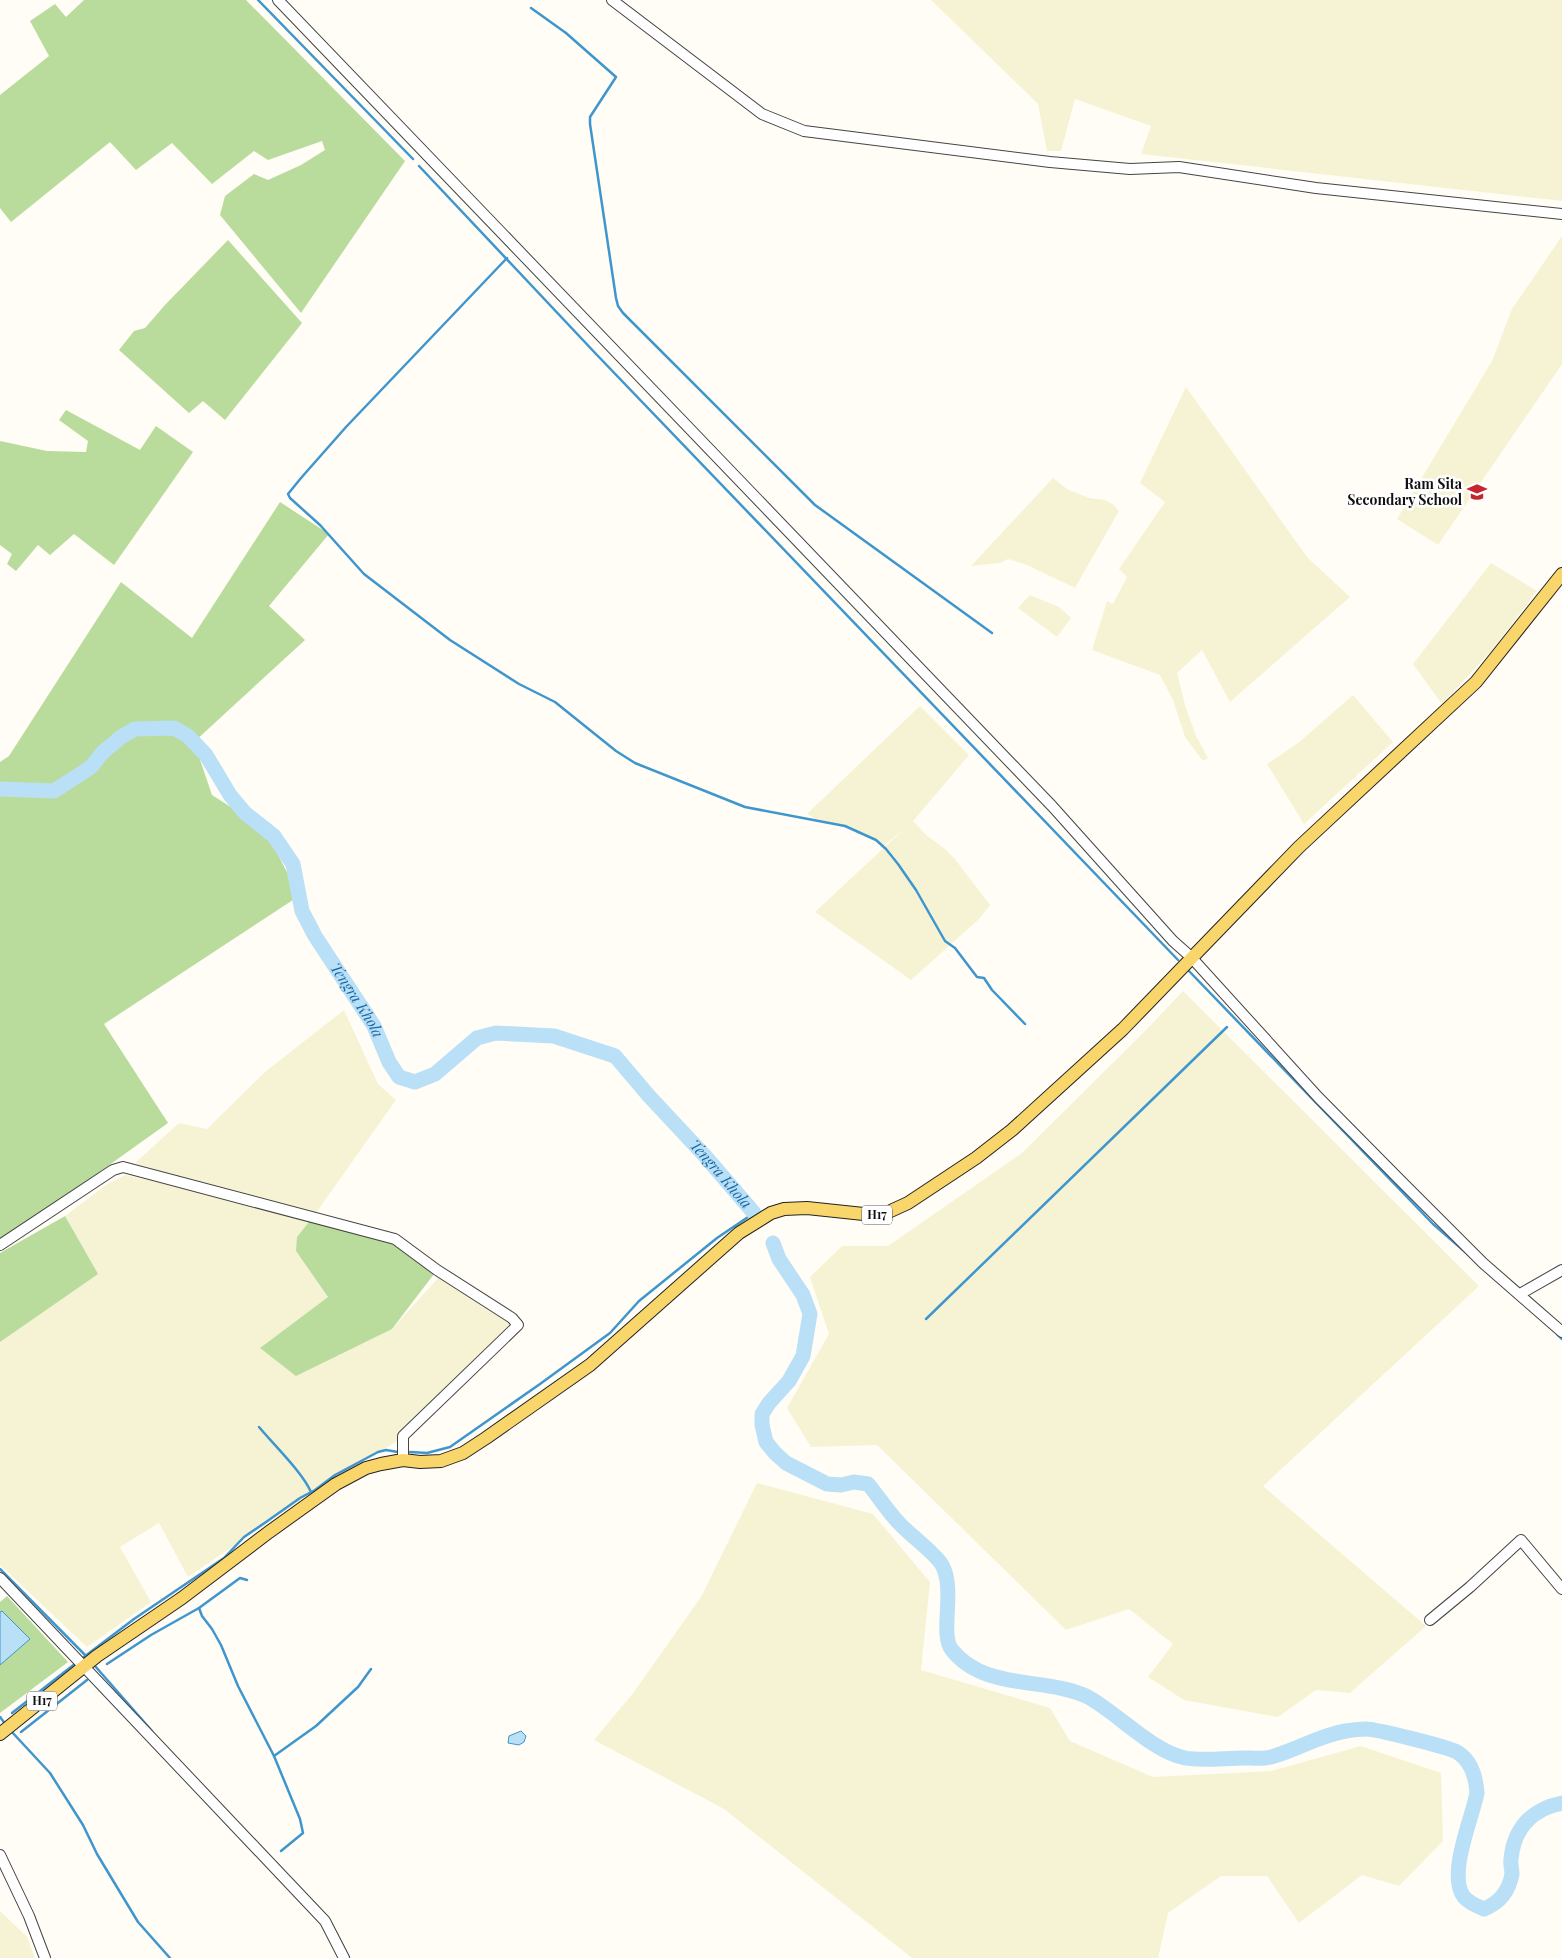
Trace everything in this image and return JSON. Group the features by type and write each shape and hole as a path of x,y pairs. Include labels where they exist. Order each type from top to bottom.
{"main road":[{"name":"H17","path":"0,1734 97,1656 182,1598 336,1484 366,1468 403,1460 420,1462 441,1460 463,1453 486,1438 590,1365 739,1233 770,1213 784,1209 807,1208 873,1215 884,1214 908,1202 976,1158 1012,1130 1123,1029 1299,846 1476,682 1562,574"}],"street":[{"path":"278,0 1045,798 1173,941 1191,957 1318,1096 1483,1262 1562,1332"},
{"path":"612,0 762,114 804,131 1050,162 1130,168 1179,167 1316,188 1562,214"},
{"path":"0,1245 113,1170 123,1167 395,1239 437,1270 512,1318 518,1325 402,1436 403,1460"},
{"path":"1520,1294 1562,1270"},
{"path":"1430,1620 1470,1587 1521,1540 1562,1588"},
{"path":"0,1578 325,1921 344,1958"},
{"path":"0,1855 29,1916 45,1958"}],"shaded area":[{"path":"931,0 1562,0 1562,201 1141,154 1151,126 1075,99 1061,151 1047,151 1038,104"},
{"path":"1562,236 1562,364 1438,545 1397,519 1492,361 1512,309"},
{"path":"1186,387 1307,557 1350,597 1230,702 1202,650 1177,673 1185,705 1196,736 1208,758 1203,761 1185,737 1173,700 1160,675 1092,650 1107,601 1113,604 1127,577 1119,569 1165,502 1140,483"},
{"path":"1053,478 1067,489 1089,498 1105,500 1114,505 1119,511 1075,588 1027,565 1008,559 1000,563 971,566"},
{"path":"1491,563 1537,591 1492,650 1442,704 1413,664"},
{"path":"1030,595 1059,607 1071,618 1057,637 1018,608"},
{"path":"1353,695 1393,742 1304,824 1267,764 1298,743"},
{"path":"920,706 969,755 913,821 926,835 954,858 990,905 980,918 911,980 815,912 903,830 883,846 853,829 818,820 807,814"},
{"path":"1183,991 1479,1286 1263,1486 1426,1626 1350,1693 1316,1690 1278,1717 1184,1700 1148,1677 1173,1644 1129,1609 1066,1630 877,1445 811,1447 787,1408 829,1334 810,1277 842,1246 888,1246 1022,1153"},
{"path":"344,1010 378,1084 396,1100 313,1217 296,1251 328,1297 261,1347 392,1329 439,1277 517,1327 404,1437 315,1490 188,1577 159,1523 120,1547 151,1602 87,1647 0,1565 0,1341 97,1274 65,1216 106,1185 125,1175 304,1215 135,1163 179,1123 207,1129 265,1072"},
{"path":"757,1483 873,1514 930,1582 921,1670 1050,1708 1070,1741 1153,1777 1271,1771 1361,1746 1441,1773 1443,1841 1399,1886 1362,1875 1299,1923 1267,1876 1221,1876 1168,1913 1158,1958 912,1958 724,1809 594,1740 634,1692 701,1597"},
{"path":"0,1911 27,1937 35,1958 0,1958"}],"green space":[{"path":"84,0 246,0 405,161 301,313 220,215 225,196 254,174 268,180 301,165 325,150 322,141 268,160 254,151 212,184 172,143 136,170 110,142 11,222 0,208 0,95 49,56 30,21 55,4 66,17"},
{"path":"228,240 302,323 225,420 203,401 189,413 119,350 134,331 145,328"},
{"path":"66,410 140,450 156,426 193,452 114,565 74,534 50,555 38,545 16,571 7,564 12,554 0,545 0,441 47,451 86,452 88,441 59,420"},
{"path":"280,502 329,534 269,606 305,640 194,742 212,795 265,829 299,896 104,1024 168,1123 0,1243 0,762 9,756 121,582 192,638"},
{"path":"65,1216 98,1274 0,1342 0,1253"},
{"path":"313,1217 395,1239 437,1270 392,1329 296,1376 260,1348 328,1297 296,1251 297,1237"},
{"path":"7,1596 68,1662 0,1713 0,1602"}],"water":[{"path":"2,1611 30,1639 0,1665 0,1612"},
{"path":"521,1731 526,1736 524,1742 519,1745 508,1743 509,1736"}],"waterway":[{"path":"258,0 413,159"},
{"path":"531,8 566,33 616,77 590,117 590,124 616,298 618,306 623,313 815,505 992,633"},
{"path":"419,166 597,355 1178,960"},
{"path":"507,258 346,427 288,494 290,498 320,525 364,574 450,640 519,684 555,702 616,751 635,763 745,807 845,826 876,840 886,849 916,890 945,941 955,948 977,977 984,978 992,990 1025,1024"},
{"name":"Tengra Khola","path":"0,789 54,791 91,767 103,752 121,737 135,729 174,728 188,736 206,755 230,795 245,813 274,836 293,864 302,911 315,936 374,1026 389,1062 399,1077 415,1082 435,1074 477,1038 496,1033 554,1036 615,1056 754,1213"},
{"path":"1188,970 1433,1224 1471,1257"},
{"path":"926,1319 1227,1027"},
{"path":"410,1452 427,1453 450,1447 610,1333 639,1301 717,1238 754,1213"},
{"path":"773,1243 779,1259 803,1295 810,1314 803,1356 789,1381 769,1403 762,1414 762,1425 766,1442 786,1463 827,1484 841,1485 854,1482 868,1484 904,1528 939,1561 946,1575 948,1587 948,1643 965,1663 981,1672 999,1678 1054,1687 1088,1697 1160,1748 1185,1758 1268,1758 1336,1733 1363,1729 1412,1739 1457,1752 1470,1765 1476,1782 1477,1793 1459,1861 1459,1887 1466,1899 1484,1909 1499,1900 1506,1891 1512,1874 1513,1848 1516,1838 1526,1822 1542,1810 1562,1803"},
{"path":"1557,1334 1562,1339"},
{"path":"259,1427 295,1467 311,1492"},
{"path":"80,1660 134,1619 224,1558 244,1537 335,1475 378,1452 386,1450 398,1452"},
{"path":"0,1569 85,1655"},
{"path":"107,1664 151,1635 199,1608 240,1578 247,1580"},
{"path":"199,1608 202,1616 221,1645 238,1686 274,1756 300,1819 303,1833 281,1851"},
{"path":"12,1713 76,1663"},
{"path":"95,1666 152,1731"},
{"path":"274,1756 316,1726 358,1687 371,1669"},
{"path":"21,1732 87,1680"},
{"path":"0,1717 6,1725"},
{"path":"11,1731 50,1773 83,1825 97,1854 138,1922 170,1958"},
{"path":"331,1923 349,1958"}],"place":[{"name":"Ram Sita Secondary School","path":"1477,492"}]}
